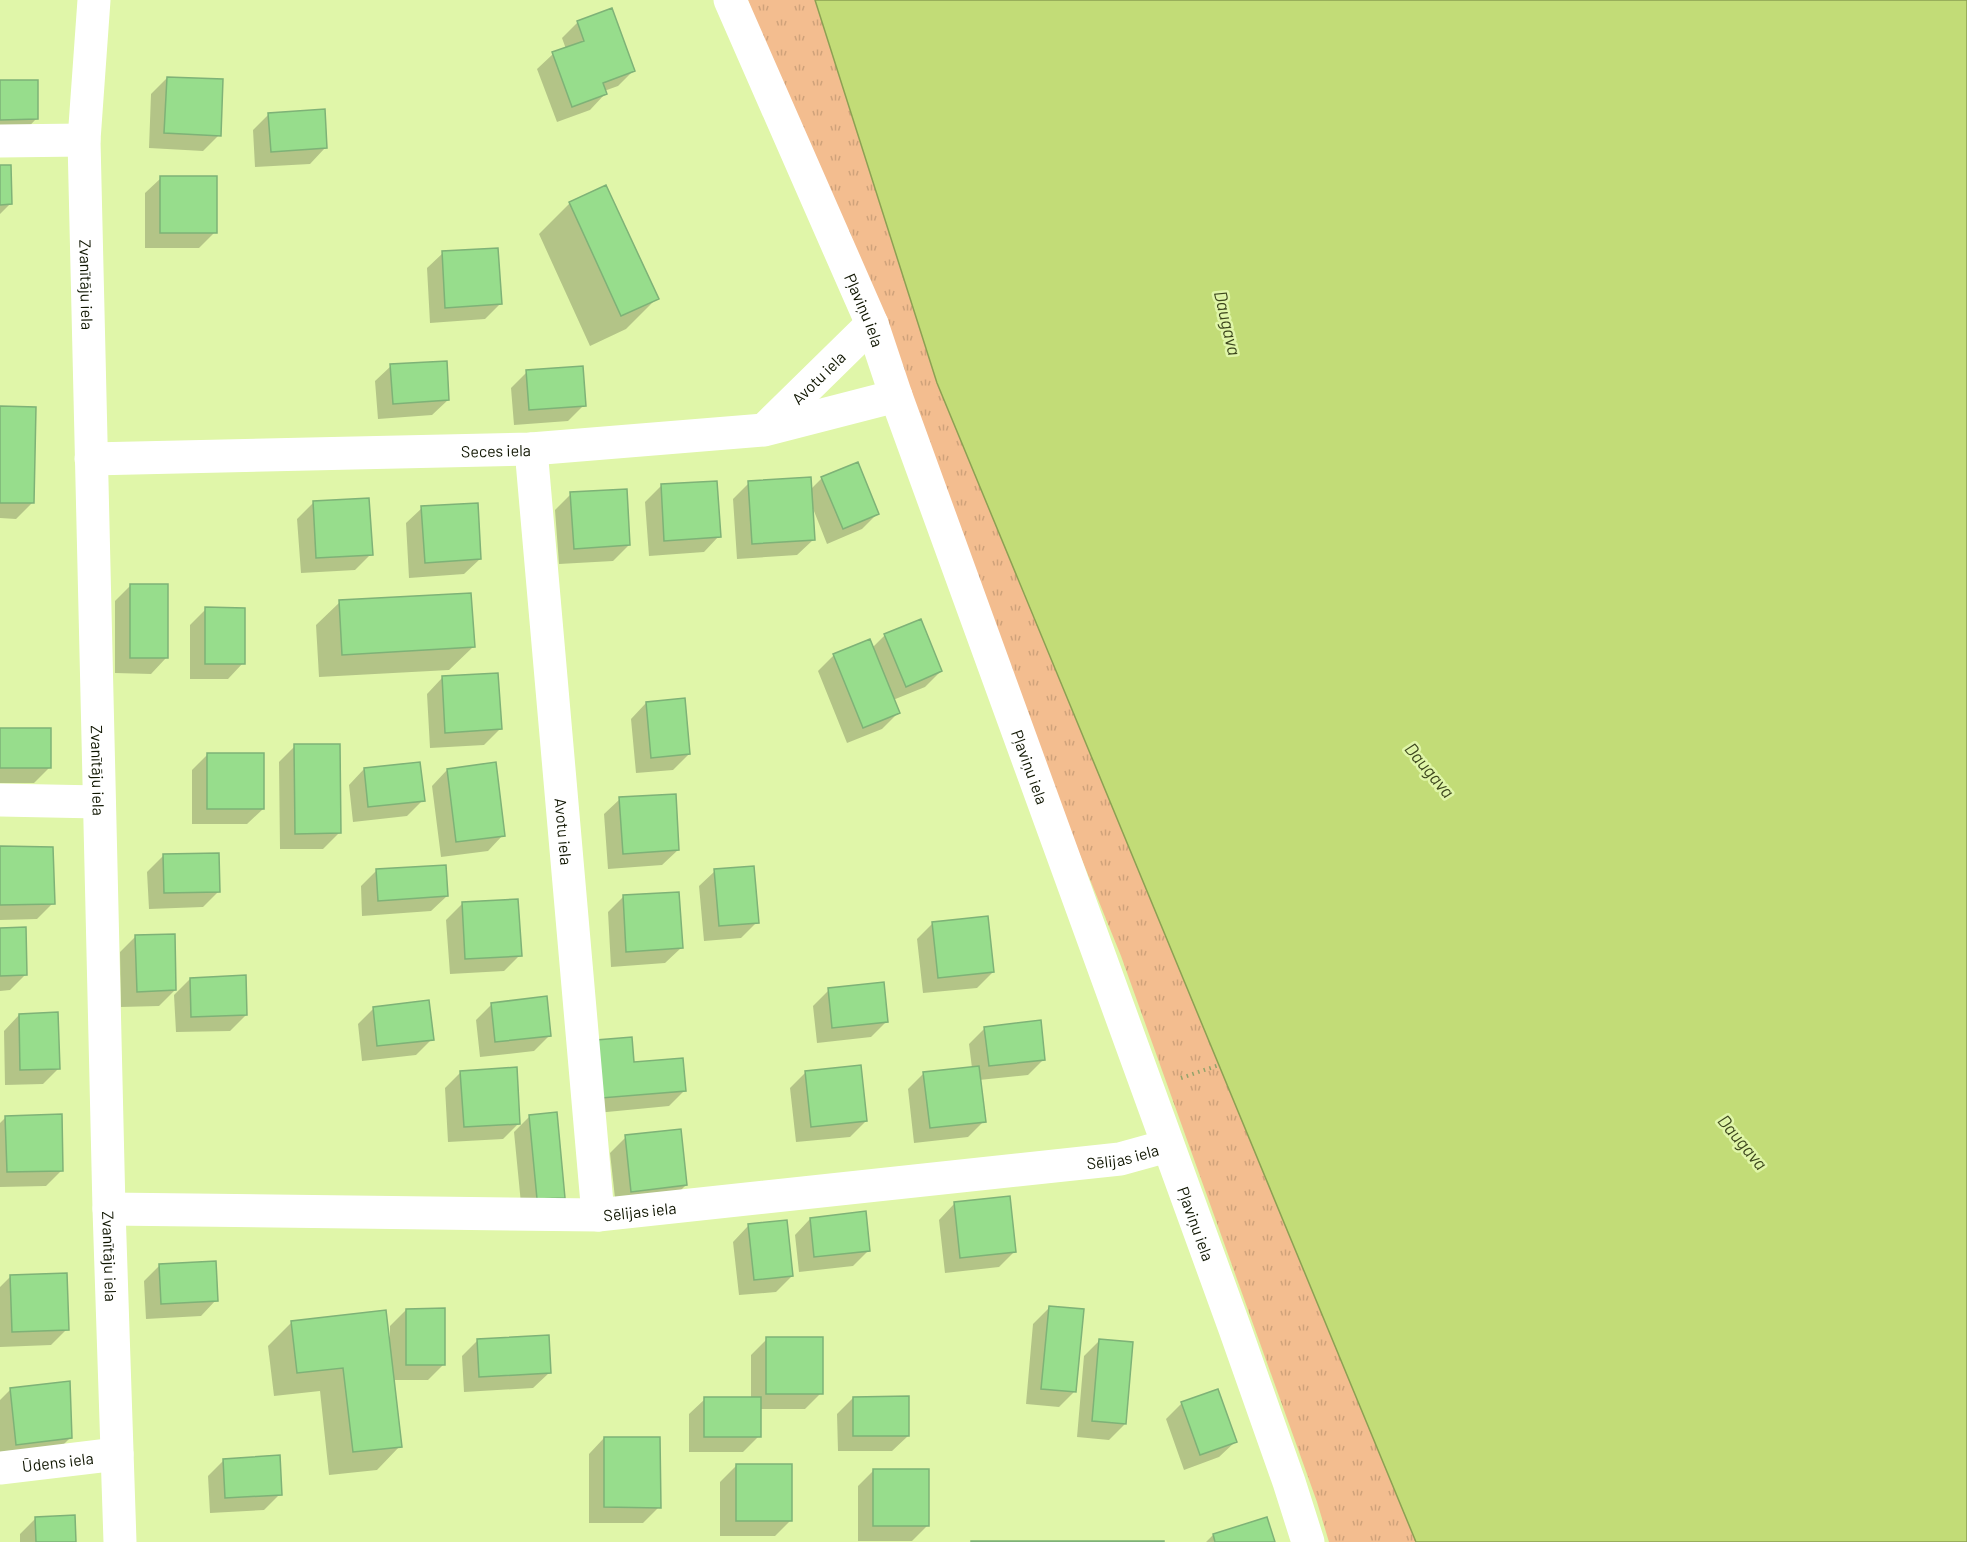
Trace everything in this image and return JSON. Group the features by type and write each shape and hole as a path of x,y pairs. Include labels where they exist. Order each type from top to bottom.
{"street":[{"name":"Zvanītāju iela","path":"94,0 84,140 109,1209 120,1542"},
{"name":"Pļaviņu iela","path":"730,0 872,324 896,396 1149,1088 1167,1146 1243,1351 1308,1542"},
{"path":"0,141 84,140"},
{"name":"Avotu iela","path":"764,430 872,324"},
{"name":"Seces iela","path":"91,459 531,449 764,430 896,396"},
{"name":"Avotu iela","path":"531,449 598,1215"},
{"path":"0,800 99,802"},
{"name":"Sēlijas iela","path":"109,1209 598,1215 1120,1159 1167,1146"},
{"name":"Ūdens iela","path":"0,1468 117,1454"}],"green space":[{"path":"748,0 815,0 937,383 1416,1542 1329,1542 1317,1502 1121,956 961,562"}],"water":[{"name":"Daugava","path":"815,0 1967,0 1967,1542 1416,1542 937,383"}],"building":[{"path":"612,8 635,71 603,83 607,94 572,107 552,52 584,41 577,21"},
{"path":"167,77 223,79 221,136 164,133"},
{"path":"0,80 38,80 38,119 0,120"},
{"path":"325,109 327,148 271,152 268,113"},
{"path":"0,165 11,165 12,204 0,205"},
{"path":"160,176 217,176 217,233 160,233"},
{"path":"606,185 659,299 621,316 569,202"},
{"path":"498,248 502,304 445,308 442,251"},
{"path":"447,361 449,400 393,404 390,364"},
{"path":"583,366 586,406 529,410 526,370"},
{"path":"0,406 36,407 34,503 0,503"},
{"path":"858,462 879,514 843,529 821,477"},
{"path":"811,477 815,540 752,544 748,481"},
{"path":"717,481 721,537 664,541 661,484"},
{"path":"627,489 630,545 574,549 570,492"},
{"path":"369,498 373,555 316,558 313,501"},
{"path":"478,503 481,559 425,563 421,506"},
{"path":"130,584 168,584 168,658 130,658"},
{"path":"471,593 475,647 342,655 339,600"},
{"path":"205,607 245,608 245,664 205,664"},
{"path":"921,619 942,671 906,687 884,634"},
{"path":"870,639 900,713 863,728 833,654"},
{"path":"498,673 502,729 445,733 442,676"},
{"path":"685,698 690,754 651,758 646,702"},
{"path":"0,728 51,728 51,768 0,768"},
{"path":"294,744 340,744 341,833 295,834"},
{"path":"207,753 264,753 264,809 207,809"},
{"path":"420,762 425,801 368,807 364,768"},
{"path":"496,762 505,836 456,842 447,769"},
{"path":"676,794 679,850 623,854 619,797"},
{"path":"0,846 53,847 55,904 0,905"},
{"path":"219,853 220,892 164,893 163,854"},
{"path":"446,865 448,896 378,901 376,869"},
{"path":"754,866 759,923 719,926 714,869"},
{"path":"679,892 683,948 626,952 623,895"},
{"path":"518,899 522,956 465,959 462,902"},
{"path":"988,916 994,972 938,978 932,922"},
{"path":"26,927 27,975 0,976 0,928"},
{"path":"175,934 176,990 137,992 135,935"},
{"path":"246,975 247,1015 191,1017 190,978"},
{"path":"884,982 888,1022 832,1028 828,988"},
{"path":"547,996 551,1036 495,1042 491,1003"},
{"path":"429,1000 434,1040 377,1046 373,1007"},
{"path":"58,1012 60,1069 20,1070 19,1014"},
{"path":"1041,1020 1045,1060 989,1066 984,1027"},
{"path":"632,1037 634,1062 683,1058 686,1091 601,1098 596,1040"},
{"path":"861,1065 867,1121 811,1127 805,1071"},
{"path":"979,1066 986,1122 930,1128 923,1072"},
{"path":"517,1067 520,1124 464,1127 460,1071"},
{"path":"557,1112 565,1198 537,1199 529,1115"},
{"path":"62,1114 63,1171 7,1172 5,1116"},
{"path":"681,1129 687,1185 631,1192 625,1135"},
{"path":"1010,1196 1016,1252 960,1258 954,1202"},
{"path":"866,1211 870,1251 814,1257 810,1218"},
{"path":"787,1220 793,1276 754,1280 748,1224"},
{"path":"216,1261 218,1301 161,1304 159,1264"},
{"path":"67,1273 69,1330 12,1332 10,1275"},
{"path":"1049,1306 1084,1309 1076,1392 1041,1389"},
{"path":"445,1308 445,1365 406,1365 406,1309"},
{"path":"386,1310 402,1447 353,1452 343,1368 297,1373 291,1321"},
{"path":"549,1335 551,1373 479,1377 477,1339"},
{"path":"766,1337 823,1337 823,1394 766,1394"},
{"path":"1099,1339 1133,1342 1126,1424 1092,1421"},
{"path":"70,1381 72,1438 16,1445 10,1388"},
{"path":"1218,1389 1237,1442 1200,1455 1181,1402"},
{"path":"909,1396 909,1436 853,1436 853,1397"},
{"path":"704,1397 761,1397 761,1437 704,1437"},
{"path":"604,1437 660,1437 661,1508 604,1507"},
{"path":"280,1455 282,1495 225,1498 223,1459"},
{"path":"736,1464 792,1464 792,1521 736,1521"},
{"path":"873,1469 929,1469 929,1526 873,1526"},
{"path":"75,1515 76,1542 36,1542 35,1517"},
{"path":"1267,1517 1275,1542 1215,1542 1213,1534"},
{"path":"1164,1541 1164,1542 971,1542"}]}
